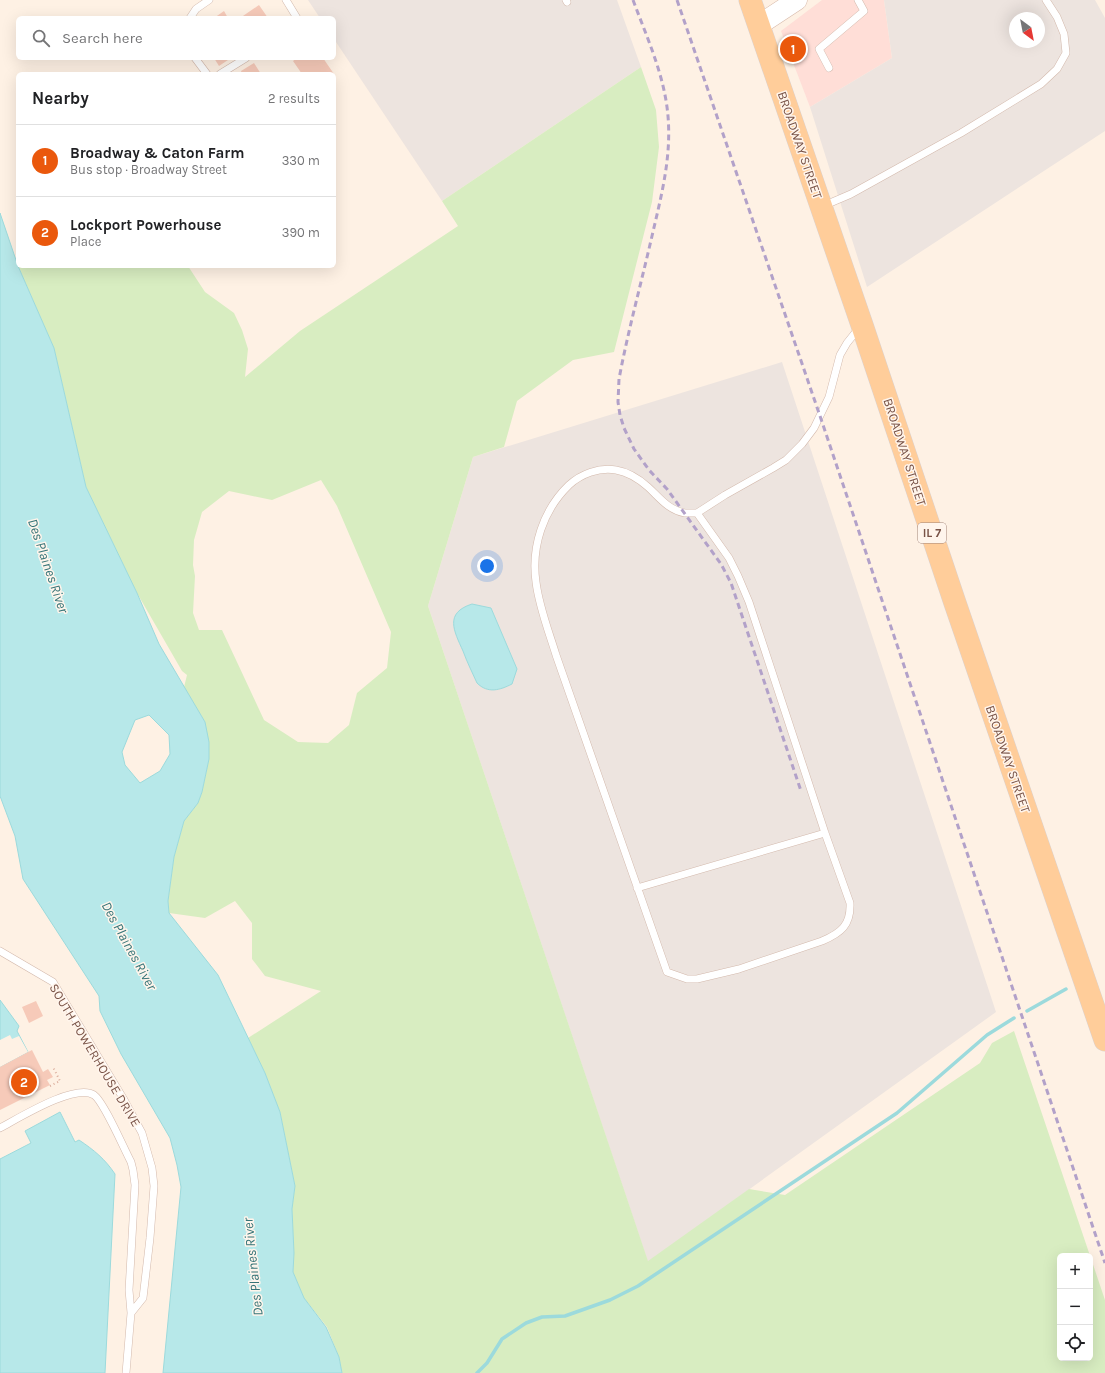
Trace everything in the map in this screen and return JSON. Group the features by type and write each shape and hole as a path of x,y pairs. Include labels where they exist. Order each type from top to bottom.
{"main road":[{"name":"BROADWAY STREET","path":"750,0 1105,1040"}],"street":[{"path":"759,25 797,0"}],"lane":[{"path":"191,16 196,9 209,0"},
{"path":"286,0 296,16"},
{"path":"829,68 819,49 864,12 858,0"},
{"path":"821,206 851,194 961,133 1041,84 1057,69 1066,53 1064,34 1057,17 1046,0"},
{"path":"196,60 206,72"},
{"path":"223,72 243,60"},
{"path":"697,513 729,558 749,602 825,833 850,903 850,913 849,920 838,933 832,937 739,969 697,979 686,979 667,972 558,663 542,610 536,582 535,562 537,542 543,522 552,506 564,490 577,478 587,473 597,470 615,470 628,473 647,486 660,500 670,507 684,513 697,513 786,460 802,444 814,428 829,397 840,355 847,343 862,325"},
{"path":"637,888 825,833"},
{"name":"SOUTH POWERHOUSE DRIVE","path":"0,951 53,982 123,1098 142,1133 152,1168 154,1186 143,1298 131,1313"},
{"path":"0,1128 68,1094 85,1092 94,1095 102,1105 131,1162 135,1185 129,1290 131,1313 126,1373"}],"path":[{"path":"50,1086 60,1081 53,1067"}],"shaded area":[{"path":"308,0 617,0 641,67 442,201 336,42 336,16 319,16"},
{"path":"822,0 884,0 892,58 810,107 781,31"},
{"path":"884,0 1095,0 1105,18 1105,131 867,287 810,107 892,58"},
{"path":"782,362 996,1012 648,1262 428,606 473,457"}],"green space":[{"path":"641,67 656,110 659,147 652,202 614,352 573,360 517,401 504,447 473,457 428,606 648,1261 749,1189 785,1195 980,1063 992,1043 1014,1031 1089,1253 1057,1253 1057,1361 1093,1361 1093,1265 1105,1300 1105,1373 342,1373 339,1357 327,1327 304,1298 293,1272 294,1253 292,1209 295,1186 280,1112 265,1073 248,1038 321,991 265,976 252,959 252,923 235,901 205,918 169,913 168,901 174,857 184,821 198,803 202,792 209,759 205,722 184,687 187,675 182,671 137,593 86,487 54,348 19,268 189,268 205,292 234,313 242,330 248,349 245,377 300,331 458,226 442,201","holes":["321,480 337,506 391,632 387,668 357,693 349,725 328,743 298,742 264,720 222,630 199,630 193,613 195,576 193,565 194,540 202,512 229,491 272,500"]}],"water":[{"name":"Des Plaines River","path":"0,213 16,260 16,268 19,268 54,348 86,487 137,593 159,644 205,722 209,742 209,759 202,792 198,803 184,821 174,857 168,901 169,913 218,975 265,1073 280,1112 295,1186 292,1209 294,1253 293,1272 304,1298 326,1327 339,1357 342,1373 163,1373 181,1187 170,1138 121,1054 100,1011 99,996 23,879 15,836 0,796","holes":["149,715 169,735 170,754 160,771 140,783 125,765 122,752 135,720"]},
{"path":"472,604 491,608 517,669 512,684 508,686 494,690 485,689 477,683 468,663 455,630 454,618 463,608"},
{"path":"0,1000 19,1026 17,1031 28,1052 0,1067"},
{"path":"60,1112 75,1142 79,1140 94,1151 103,1159 115,1174 105,1373 0,1373 0,1159 31,1143 25,1131"}],"pier":[{"path":"10,1035 12,1039 19,1036 28,1052 0,1067 0,1040"}],"building":[{"path":"259,5 267,16 243,16"},
{"path":"224,11 227,16 217,16"},
{"path":"215,60 228,60 219,66"},
{"path":"324,60 333,72 301,72 293,61"},
{"path":"254,63 260,72 241,72"},
{"path":"36,1001 43,1016 29,1023 22,1007"},
{"path":"32,1050 43,1072 48,1069 53,1077 47,1080 50,1085 0,1110 0,1067"}],"waterway":[{"path":"1027,1011 1066,989"},
{"path":"477,1373 487,1363 502,1339 526,1323 542,1317 565,1316 610,1300 638,1286 897,1113 987,1035 1014,1018"}],"railway":[{"path":"633,0 653,53 665,93 669,140 663,188 626,343 619,379 618,402 620,415 624,428 634,449 649,470 667,489 721,564 731,583 801,791"},
{"path":"677,0 820,416 1105,1263"}],"place":[{"name":"Broadway & Caton Farm","path":"793,49"},
{"name":"Lockport Powerhouse","path":"24,1082"}]}
